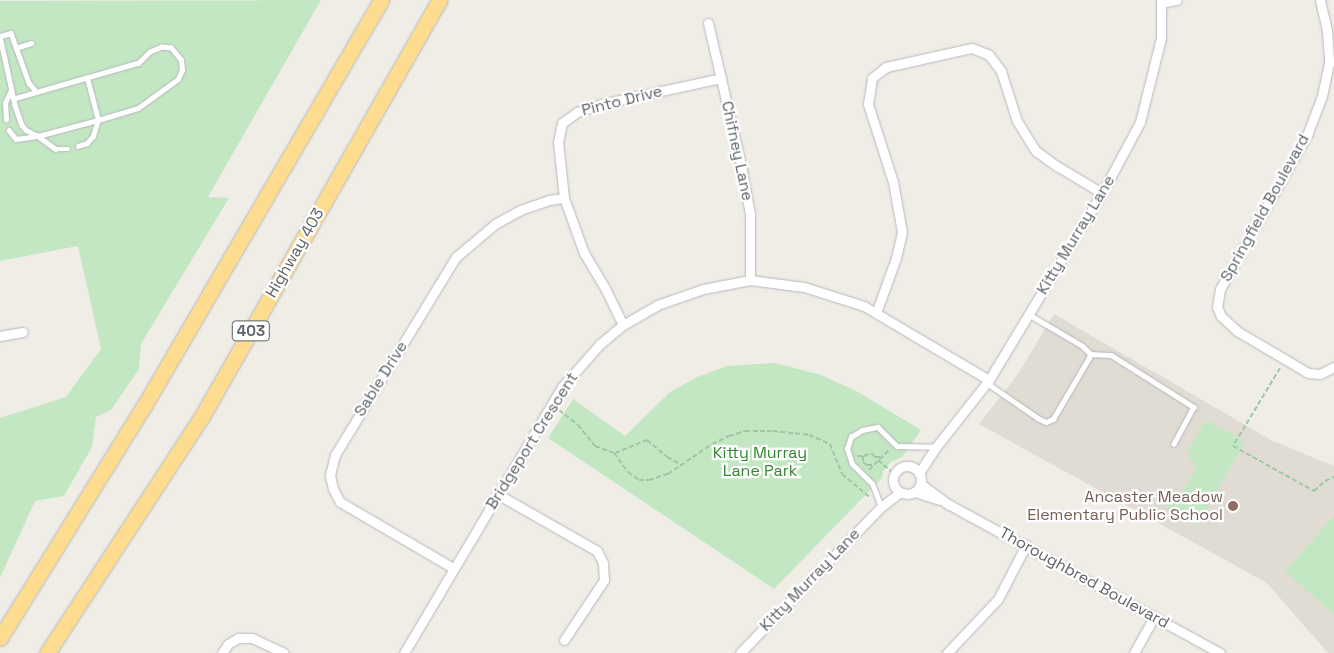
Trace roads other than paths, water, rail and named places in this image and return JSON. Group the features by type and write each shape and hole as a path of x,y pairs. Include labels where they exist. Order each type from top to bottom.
{"highway":[{"path":"0,638 144,406 381,0"},
{"name":"Highway 403","path":"47,653 201,418 439,0"}],"street":[{"path":"1161,2 1177,0"},
{"name":"Springfield Boulevard","path":"1320,0 1327,31 1328,63 1322,96 1308,133 1220,289 1217,307 1221,316 1237,331 1308,373 1320,374 1334,367"},
{"name":"Kitty Murray Lane","path":"915,470 988,382 1102,192 1140,122 1161,38 1161,2"},
{"name":"Chifney Lane","path":"708,23 722,78 750,214 750,280"},
{"path":"876,313 896,258 902,232 893,182 868,104 872,78 886,67 972,48 989,55 1002,71 1018,121 1036,151 1057,166 1102,192"},
{"name":"Pinto Drive","path":"623,325 605,288 584,254 564,198 558,142 562,123 577,112 601,104 722,78"},
{"name":"Sable Drive","path":"453,568 340,502 333,489 330,475 334,455 456,257 495,224 520,210 549,200 564,198"},
{"name":"Bridgeport Crescent","path":"404,653 453,568 500,495 562,386 583,360 623,325 657,305 703,289 750,280 804,287 836,296 876,313 988,382"},
{"path":"0,336 23,332"},
{"path":"902,467 915,470 921,484 915,492 909,494 900,492 894,484 894,474 902,467"},
{"name":"Kitty Murray Lane","path":"881,507 894,484"},
{"name":"Thoroughbred Boulevard","path":"921,484 948,504"},
{"name":"Kitty Murray Lane","path":"740,653 881,507 900,492"},
{"name":"Thoroughbred Boulevard","path":"915,492 948,504 1026,545 1220,653"},
{"path":"500,495 597,551 603,563 604,580 564,640"},
{"path":"947,653 998,599 1026,545"},
{"path":"1134,653 1154,617"},
{"path":"222,653 228,644 238,638 252,638 284,653"}],"lane":[{"path":"36,91 29,83 11,33 0,36 11,88 22,126 56,149 68,149"},
{"path":"16,48 31,43"},
{"path":"9,130 16,139 38,136 138,108 178,79 182,70 181,60 172,48 162,47 150,52 139,63 36,91 14,99"},
{"path":"78,146 87,143 93,136 98,120 87,78"},
{"path":"6,120 5,103 11,88"},
{"path":"1028,314 1082,346 1090,354 1111,355 1194,407 1174,444"},
{"path":"988,382 1025,410 1046,422 1050,422 1090,354"},
{"path":"881,507 872,484 851,461 847,449 851,437 862,430 878,427 897,446 936,447"}],"place":[{"name":"Ancaster Meadow Elementary Public School","path":"1233,506"}],"park label":[{"name":"Kitty Murray Lane Park","path":"760,462"}]}
